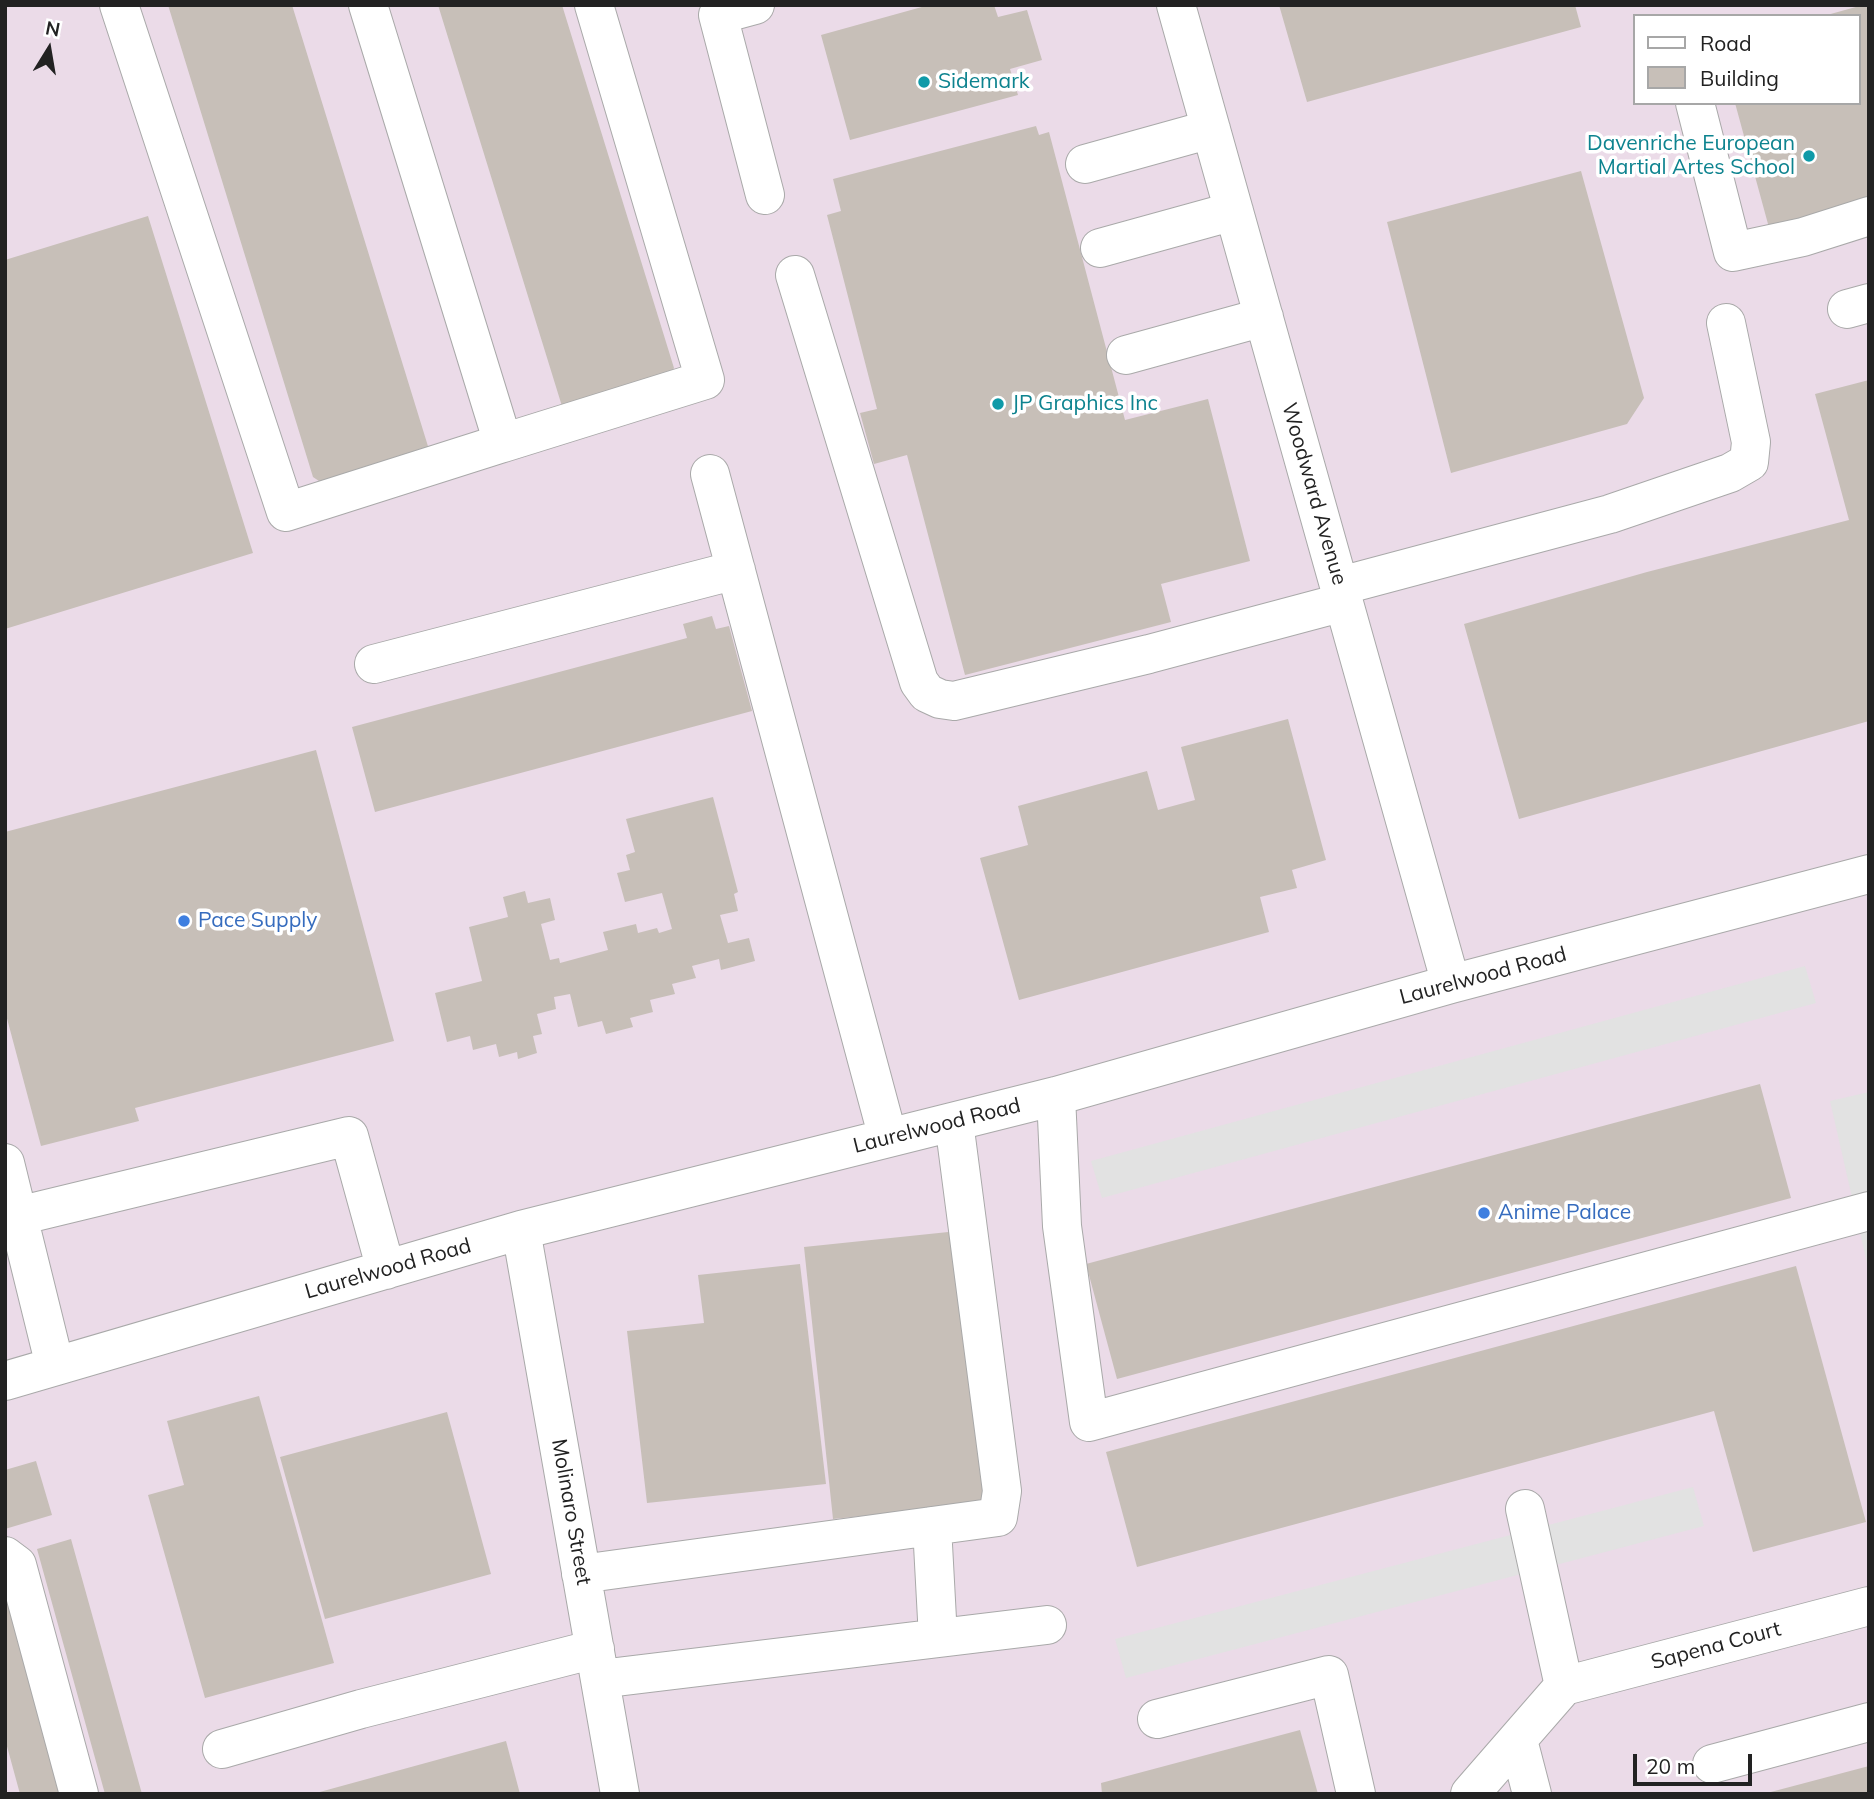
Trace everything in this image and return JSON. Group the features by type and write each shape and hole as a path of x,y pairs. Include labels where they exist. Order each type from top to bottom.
{"street":[{"path":"119,5 286,512 705,380 594,5"},
{"path":"368,5 503,443"},
{"path":"755,5 718,15 765,195"},
{"name":"Woodward Avenue","path":"1176,5 1451,984"},
{"path":"1696,105 1733,252 1802,237 1869,216"},
{"path":"1085,164 1211,129"},
{"path":"1100,248 1234,211"},
{"path":"795,275 919,682 928,693 940,699 954,701 1149,654 1610,514 1730,473 1749,462 1751,442 1727,323"},
{"path":"1126,355 1264,317"},
{"path":"710,474 888,1138"},
{"path":"374,664 736,570"},
{"name":"Laurelwood Road","path":"5,1381 521,1230 1056,1096 1451,984 1869,874"},
{"path":"1056,1096 1062,1226 1089,1422 1869,1211"},
{"path":"581,1574 998,1517 1002,1491 954,1122"},
{"path":"18,1216 349,1136 386,1270"},
{"path":"5,1163 55,1366"},
{"name":"Molinaro Street","path":"521,1230 620,1794"},
{"path":"1470,1794 1564,1686 1525,1509"},
{"path":"932,1526 938,1639"},
{"path":"5,1556 17,1565 79,1794"},
{"name":"Sapena Court","path":"1564,1686 1868,1608"},
{"path":"222,1749 374,1706 597,1664 938,1639 1047,1625"},
{"path":"1157,1719 1329,1675 1356,1794"},
{"path":"1712,1764 1869,1722"},
{"path":"1518,1740 1532,1794"}],"shaded area":[{"path":"5,5 1869,5 1869,1794 5,1794"},
{"path":"1805,966 1816,1003 1102,1198 1091,1161"},
{"path":"1869,1092 1869,1272 1830,1101"},
{"path":"1693,1487 1704,1526 1126,1678 1115,1639"}],"building":[{"path":"168,5 292,5 431,456 334,491 313,477"},
{"path":"438,5 562,5 674,368 664,386 565,416"},
{"name":"Sidemark","path":"929,5 994,5 998,17 1027,10 1042,60 1010,69 1018,95 850,140 821,35"},
{"path":"1279,5 1575,5 1581,27 1307,102"},
{"name":"Davenriche European Martial Artes School","path":"1869,5 1869,209 1771,235 1736,105 1860,105 1860,14 1831,14"},
{"name":"JP Graphics Inc","path":"1036,126 1039,135 1049,132 1125,420 1208,399 1250,561 1161,584 1171,622 965,675 907,455 874,464 860,413 877,409 827,215 841,211 833,179"},
{"path":"1581,171 1644,398 1627,424 1451,473 1387,222"},
{"path":"148,216 253,553 5,629 5,260"},
{"path":"1869,380 1869,721 1519,819 1464,624 1647,572 1849,520 1815,394"},
{"path":"712,616 716,629 729,626 752,711 375,812 352,727 687,638 683,624"},
{"path":"1288,719 1326,860 1292,870 1297,888 1260,897 1269,932 1019,1000 980,858 1028,845 1018,806 1147,771 1158,810 1195,800 1181,747"},
{"name":"Pace Supply","path":"316,750 394,1041 135,1108 139,1121 41,1146 5,1011 5,832"},
{"path":"713,797 738,892 734,894 738,911 720,915 728,943 749,938 755,961 721,970 719,959 692,966 696,978 672,984 675,994 650,1000 653,1012 630,1018 633,1027 606,1034 602,1021 578,1027 570,994 554,997 556,1009 537,1014 542,1034 533,1036 537,1053 518,1059 517,1052 499,1057 496,1044 473,1050 470,1036 447,1042 435,993 482,981 469,927 508,917 503,897 525,891 528,903 550,898 555,920 541,924 550,960 559,958 560,963 608,950 603,932 636,924 638,933 657,928 659,933 672,929 662,893 625,902 617,873 630,870 626,855 635,852 626,819"},
{"path":"1760,1084 1791,1198 1117,1379 1086,1264"},
{"path":"958,1231 988,1503 833,1519 804,1247"},
{"path":"800,1264 826,1484 647,1503 627,1331 704,1323 698,1275"},
{"path":"1796,1266 1866,1522 1753,1552 1714,1411 1137,1567 1106,1452"},
{"path":"259,1396 334,1663 205,1698 148,1495 184,1485 167,1421"},
{"path":"447,1412 491,1574 325,1619 280,1457"},
{"path":"36,1461 52,1515 5,1529 5,1470"},
{"path":"71,1539 142,1794 105,1794 37,1549"},
{"path":"5,1593 61,1794 20,1794 5,1739"},
{"path":"1300,1730 1318,1794 1102,1794 1101,1783"},
{"path":"506,1741 520,1794 316,1793"},
{"path":"1869,1766 1869,1794 1767,1794 1767,1793"}],"place":[{"name":"Sidemark","path":"924,82"},
{"name":"Davenriche European Martial Artes School","path":"1809,156"},
{"name":"JP Graphics Inc","path":"998,404"},
{"name":"Pace Supply","path":"184,921"},
{"name":"Anime Palace","path":"1484,1213"}]}
